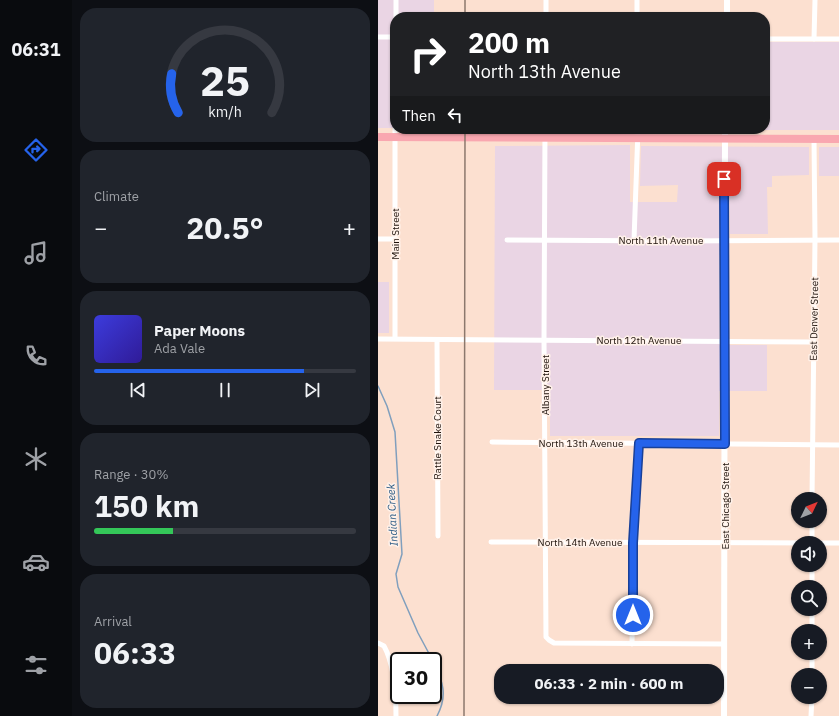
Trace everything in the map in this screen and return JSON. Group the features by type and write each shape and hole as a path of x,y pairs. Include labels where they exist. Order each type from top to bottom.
{"main road":[{"path":"378,137 839,139"}],"street":[{"path":"396,0 396,12"},
{"path":"546,0 546,12"},
{"path":"637,0 637,12"},
{"path":"727,0 727,12"},
{"path":"814,39 815,0"},
{"path":"378,37 390,37"},
{"path":"770,39 839,39"},
{"name":"Main Street","path":"394,338 396,134"},
{"name":"Albany Street","path":"545,134 544,340 546,637 554,643 632,644"},
{"path":"634,240 638,134"},
{"name":"East Chicago Street","path":"724,716 725,134"},
{"name":"East Denver Street","path":"812,492 814,139"},
{"path":"378,239 396,239"},
{"name":"North 11th Avenue","path":"507,240 839,240"},
{"name":"North 12th Avenue","path":"378,338 437,340 725,340 813,342"},
{"name":"Rattle Snake Court","path":"437,340 438,536"},
{"name":"North 13th Avenue","path":"492,442 839,445"},
{"path":"639,443 633,543 632,644 724,644"},
{"name":"North 14th Avenue","path":"491,542 791,543"},
{"path":"827,543 839,543"},
{"path":"378,643 384,646 388,652 396,696 396,716"},
{"path":"812,704 812,716"}],"shaded area":[{"path":"378,0 434,0 434,12 390,12 390,128 378,128"},
{"path":"770,42 839,42 839,130 770,130"},
{"path":"630,145 630,202 677,202 678,185 640,186 641,146 809,147 809,175 772,176 772,187 767,187 768,234 730,234 729,187 719,187 719,345 767,345 767,391 719,391 719,436 550,436 550,390 494,390 495,146"},
{"path":"819,147 839,147 839,176 819,176"},
{"path":"378,282 389,282 389,333 378,333"}],"waterway":[{"name":"Indian Creek","path":"378,386 387,406 395,432 402,554 396,574 398,587 418,633 428,652"},
{"name":"Indian Creek","path":"442,682 442,702"},
{"name":"Indian Creek","path":"437,716 441,704"}],"railway":[{"path":"465,0 465,12"},
{"path":"464,716 465,134"}],"route":[{"path":"633,615 633,543 639,443 725,444 724,179"}]}
